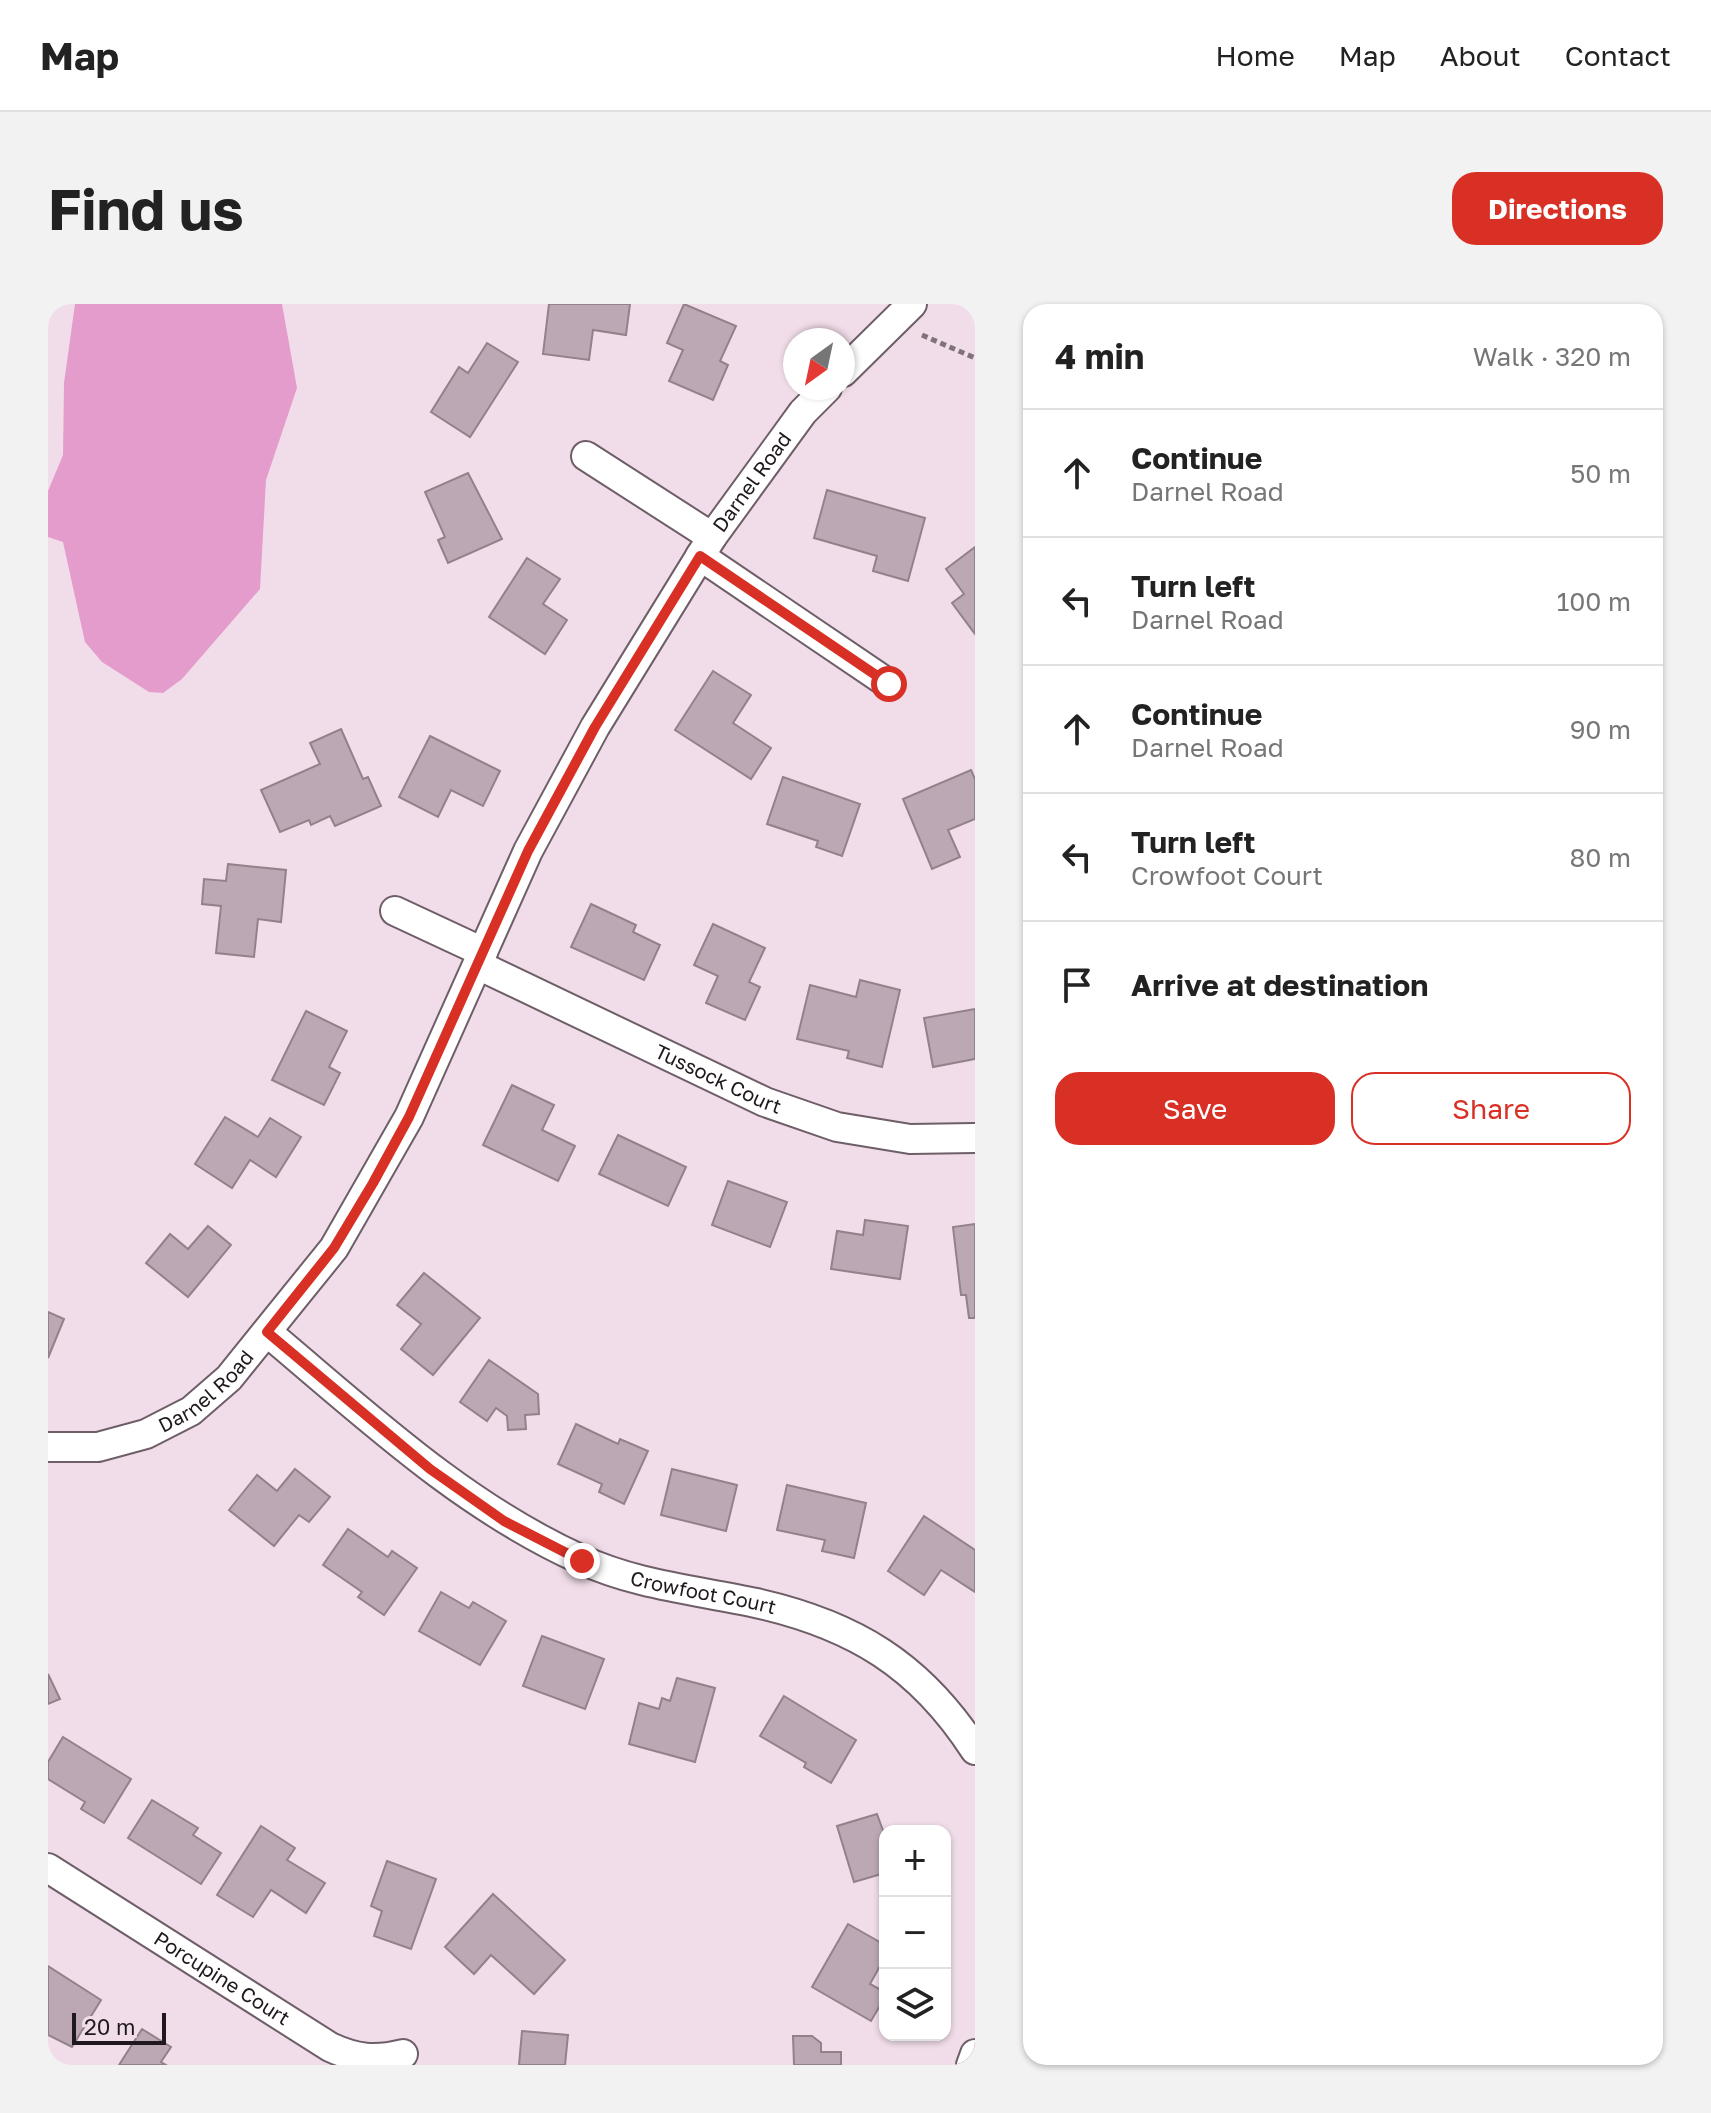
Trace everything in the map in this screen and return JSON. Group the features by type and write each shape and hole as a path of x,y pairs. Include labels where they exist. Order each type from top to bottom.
{"street":[{"path":"855,360 904,311"},
{"name":"Darnel Road","path":"48,1447 98,1447 146,1434 191,1411 229,1378 334,1248 409,1117 528,851 588,741 706,546 803,412 815,400"},
{"name":"Darnel Road","path":"586,456 889,684"},
{"path":"395,911 480,958"},
{"name":"Tussock Court","path":"480,958 765,1102 822,1122 910,1139 975,1138"},
{"name":"Crowfoot Court","path":"267,1332 430,1469 504,1521 582,1561 665,1588 811,1617 864,1640 913,1674 953,1716 975,1750"},
{"name":"Porcupine Court","path":"48,1868 330,2047 354,2058 379,2060 403,2054"},
{"path":"971,2065 975,2054"}],"path":[{"path":"904,311 932,342 975,358"}],"shaded area":[{"path":"75,304 282,304 297,388 266,480 260,589 182,679 163,693 149,692 102,662 85,642 63,542 48,537 48,491 63,455 64,383"}],"building":[{"path":"549,304 630,304 626,335 593,330 589,360 543,354"},
{"path":"684,304 736,326 720,361 728,365 713,400 669,381 683,350 667,343"},
{"path":"487,343 518,362 470,437 431,412 459,367 468,373"},
{"path":"468,473 502,539 448,563 438,540 445,537 425,492"},
{"path":"827,490 925,518 908,581 873,571 877,556 814,538"},
{"path":"975,547 975,634 952,603 964,594 946,569"},
{"path":"527,558 560,579 543,604 567,620 545,654 489,617"},
{"path":"713,671 751,695 733,723 771,748 751,779 675,730"},
{"path":"341,729 363,779 368,777 381,806 335,826 330,816 311,825 309,820 280,832 261,790 320,764 310,743"},
{"path":"430,736 500,771 483,806 451,790 438,817 399,797"},
{"path":"971,770 975,779 975,819 948,830 960,857 932,869 903,799"},
{"path":"783,777 860,804 842,856 816,847 818,841 767,824"},
{"path":"228,864 286,870 281,922 258,919 254,957 216,953 221,906 202,904 204,879 226,881"},
{"path":"591,904 636,925 633,932 660,945 644,980 571,947"},
{"path":"713,924 765,948 749,982 760,987 745,1020 706,1003 718,976 694,965"},
{"path":"860,980 900,990 882,1067 847,1058 849,1051 797,1039 810,985 856,997"},
{"path":"975,1009 975,1059 933,1067 924,1018"},
{"path":"306,1011 347,1031 329,1067 340,1073 324,1105 272,1080"},
{"path":"512,1085 554,1105 542,1130 575,1146 558,1181 483,1145"},
{"path":"225,1117 258,1137 270,1118 301,1137 276,1177 250,1160 232,1188 195,1164"},
{"path":"618,1135 686,1167 668,1206 599,1174"},
{"path":"728,1181 787,1202 770,1247 712,1225"},
{"path":"865,1220 908,1226 900,1279 831,1269 837,1231 863,1235"},
{"path":"975,1224 975,1318 969,1318 966,1295 961,1295 953,1227"},
{"path":"208,1226 231,1245 188,1297 146,1263 170,1234 188,1249"},
{"path":"424,1273 480,1318 433,1375 401,1349 421,1324 397,1305"},
{"path":"48,1312 64,1319 48,1358"},
{"path":"489,1360 538,1394 539,1414 525,1415 526,1429 508,1430 507,1416 496,1408 487,1421 460,1402"},
{"path":"576,1424 618,1444 620,1439 648,1451 624,1504 599,1492 602,1484 558,1464"},
{"path":"295,1469 330,1497 309,1522 299,1515 274,1546 229,1510 257,1475 277,1491"},
{"path":"672,1469 737,1485 726,1531 661,1515"},
{"path":"787,1485 866,1503 854,1558 822,1551 825,1540 777,1530"},
{"path":"924,1516 975,1550 975,1592 941,1570 924,1595 888,1571"},
{"path":"348,1529 388,1557 392,1551 417,1568 384,1615 358,1597 362,1592 323,1565"},
{"path":"441,1592 469,1608 473,1602 506,1621 480,1665 419,1631"},
{"path":"542,1636 604,1659 585,1709 523,1686"},
{"path":"48,1674 60,1699 48,1704"},
{"path":"677,1678 715,1688 695,1762 629,1744 639,1703 659,1709 662,1698 670,1701"},
{"path":"784,1696 856,1740 831,1783 804,1767 806,1763 760,1736"},
{"path":"63,1737 131,1779 104,1823 81,1809 85,1802 48,1779 48,1762"},
{"path":"152,1800 198,1828 193,1835 221,1853 201,1884 128,1838"},
{"path":"877,1814 881,1825 879,1875 854,1882 837,1826"},
{"path":"261,1826 295,1848 287,1860 325,1883 306,1913 271,1890 253,1917 217,1895"},
{"path":"387,1861 436,1879 411,1949 374,1936 382,1911 371,1906"},
{"path":"493,1894 565,1960 534,1994 491,1955 474,1974 445,1947"},
{"path":"848,1924 879,1942 879,1968 870,1984 879,1989 879,2007 871,2021 812,1987"},
{"path":"48,1966 101,2000 72,2047 48,2035"},
{"path":"142,2029 171,2047 161,2062 166,2065 119,2065"},
{"path":"522,2031 568,2035 565,2065 519,2065"},
{"path":"793,2036 812,2036 821,2043 821,2052 841,2052 841,2065 794,2065"}],"route":[{"path":"582,1561 504,1521 430,1469 267,1332 334,1248 373,1183 409,1117 528,851 595,727 700,556 889,684"}]}
